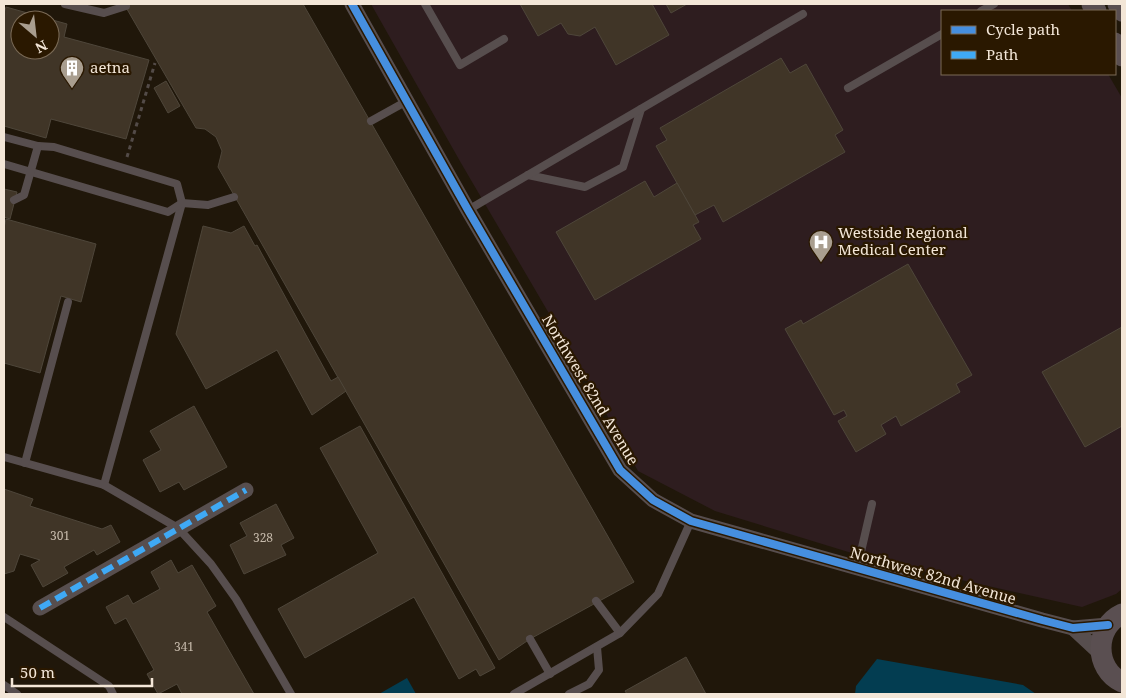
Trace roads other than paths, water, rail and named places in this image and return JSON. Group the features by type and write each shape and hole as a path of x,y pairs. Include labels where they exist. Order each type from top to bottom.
{"street":[{"name":"Northwest 82nd Avenue","path":"352,4 468,210 620,470 653,500 691,521 1073,628 1115,619"},
{"path":"1118,4 1122,11"},
{"path":"1116,45 1122,56"},
{"path":"40,608 246,490"},
{"path":"1115,619 1103,634 1101,654 1104,664 1110,673 1122,682"},
{"name":"Northwest 82nd Avenue","path":"1073,628 1101,654"}],"lane":[{"path":"66,4 104,13 126,6"},
{"path":"425,4 460,65 504,39"},
{"path":"983,10 994,4"},
{"path":"468,210 803,14"},
{"path":"848,88 941,35"},
{"path":"370,121 407,101"},
{"path":"528,174 585,187 623,166 641,109"},
{"path":"4,137 38,146 54,147 176,184 182,202 104,485"},
{"path":"14,200 24,195 38,146"},
{"path":"4,164 168,212 182,202 208,206 234,197"},
{"path":"25,463 68,302"},
{"path":"4,457 104,485 178,528 211,564 236,599 291,694"},
{"path":"857,569 872,504"},
{"path":"519,693 620,633 658,594 691,521"},
{"path":"596,602 620,633"},
{"path":"4,617 109,686 114,694"},
{"path":"530,639 550,674"},
{"path":"569,694 589,684 599,670 597,647"},
{"path":"4,685 18,694"}],"water":[{"path":"877,659 1023,685 1036,694 855,694 856,686"},
{"path":"407,678 416,694 379,694"}],"place":[{"name":"aetna","path":"72,89"},
{"name":"Westside Regional Medical Center","path":"821,263"}]}
